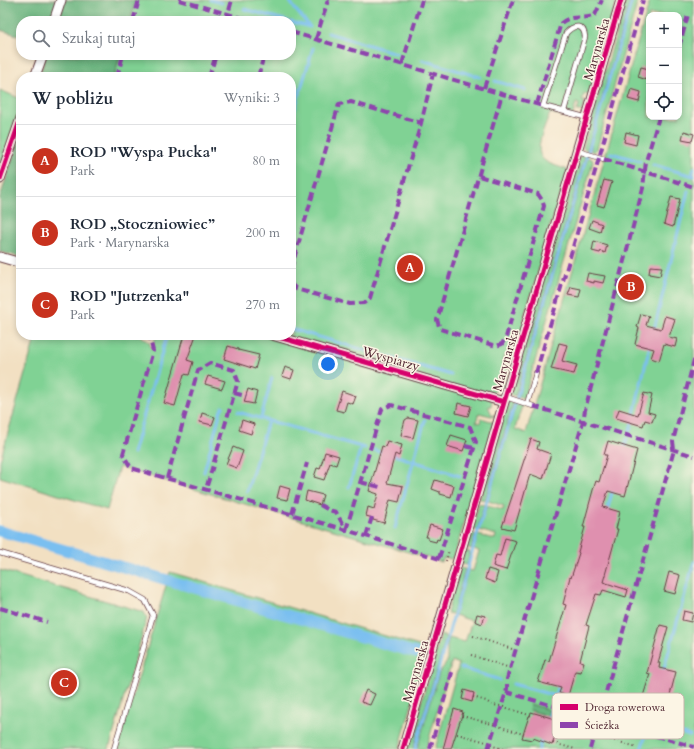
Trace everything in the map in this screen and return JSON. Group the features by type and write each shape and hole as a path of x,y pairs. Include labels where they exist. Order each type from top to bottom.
{"street":[{"path":"56,16 61,0"},
{"name":"Marynarska","path":"403,749 580,152 621,0"},
{"path":"37,72 40,60"},
{"path":"0,179 16,133"},
{"path":"0,257 16,262"},
{"name":"Wyspiarzy","path":"290,340 506,399"}],"lane":[{"path":"564,111 585,38 584,32 581,28 576,26 570,28 566,32 543,106 588,118"},
{"path":"580,152 604,159"},
{"path":"525,403 536,373"},
{"path":"506,399 533,406"},
{"path":"0,553 129,591 145,600 152,615 114,749"}],"path":[{"path":"446,561 449,550"},
{"path":"473,636 515,650"},
{"path":"471,655 510,668"},
{"path":"473,697 486,701 490,704 505,707 532,716"},
{"path":"462,716 523,734"},
{"path":"457,734 490,743 493,746 503,749"},
{"path":"610,739 637,747"},
{"path":"553,743 575,749"}],"green space":[{"path":"0,0 136,0 131,16 16,16 16,35 0,30"},
{"path":"136,0 617,0 589,95 584,94 582,101 585,101 582,111 577,111 579,104 576,103 572,118 550,113 541,138 539,150 544,160 552,165 568,170 550,226 535,283 525,313 523,326 513,356 504,355 502,363 509,366 509,368 502,389 494,391 491,406 488,406 492,415 496,415 495,417 479,413 476,422 480,423 481,418 494,422 454,557 450,559 444,558 442,562 119,467 107,510 0,477 0,461 35,340 146,340 149,342 152,350 155,340 296,340 296,72 115,72 119,60 296,60 296,16 131,16"},
{"path":"626,0 630,0 587,150 583,148"},
{"path":"633,0 638,0 597,149 594,152 591,151 591,144"},
{"path":"650,0 694,0 694,749 435,749 459,664 452,661 426,749 417,749 439,673 447,662 447,645 449,638 465,642 472,621 455,615 468,570 473,571 479,551 474,549 478,535 495,539 496,535 479,530 487,506 503,510 504,506 488,501 516,404 522,406 515,429 526,433 646,14 646,120 682,120 682,12 647,12"},
{"path":"44,60 119,60 115,72 41,72"},
{"path":"0,90 16,97 16,122 2,163 0,163"},
{"path":"16,148 16,256 0,252 0,197"},
{"path":"581,154 585,156 515,396 510,394"},
{"path":"588,157 592,159 593,162 524,399 518,397"},
{"path":"508,401 513,403 485,500 480,499"},
{"path":"479,504 484,505 477,530 472,529"},
{"path":"470,532 475,534 471,549 466,547"},
{"path":"465,550 470,552 467,565 461,564"},
{"path":"460,568 465,569 453,614 447,613"},
{"path":"0,570 144,612 147,618 109,749 0,749"},
{"path":"170,572 426,648 419,671 420,676 399,749 117,749"},
{"path":"441,635 446,637 413,749 408,749"},
{"path":"530,704 549,710 543,729 540,723 542,714 529,710"}],"building":[{"path":"641,67 646,68 646,80 638,77"},
{"path":"631,89 641,92 639,102 628,99"},
{"path":"684,131 694,134 692,141 682,139"},
{"path":"626,132 638,135 636,145 624,142"},
{"path":"604,180 612,182 604,207 597,205"},
{"path":"671,197 680,199 673,227 664,224"},
{"path":"592,220 602,224 600,232 589,228"},
{"path":"594,241 607,245 605,253 601,251 600,253 592,251"},
{"path":"650,266 662,267 660,276 649,274"},
{"path":"588,273 605,276 603,283 586,281"},
{"path":"571,287 581,289 579,297 568,295"},
{"path":"641,314 649,316 646,325 661,329 665,316 675,319 669,337 677,339 675,347 664,344 659,361 651,358 654,349 635,344 639,328 637,327"},
{"path":"183,340 194,340 187,360 193,362 189,375 184,374 175,406 164,403"},
{"path":"559,343 567,345 562,361 577,365 574,374 551,369"},
{"path":"228,346 259,355 255,369 224,359"},
{"path":"285,367 294,370 291,379 282,376"},
{"path":"208,376 225,381 222,389 205,384"},
{"path":"248,389 257,392 254,404 244,402"},
{"path":"342,391 356,396 353,404 347,402 344,412 336,410"},
{"path":"644,393 652,395 648,412 655,414 652,422 645,420 643,426 616,418 619,409 638,415"},
{"path":"458,403 471,406 468,416 456,413"},
{"path":"202,413 215,417 212,425 200,422"},
{"path":"408,418 418,420 413,438 401,435 405,420"},
{"path":"242,420 254,424 251,434 239,430"},
{"path":"451,435 467,440 463,451 447,446"},
{"path":"531,439 539,442 537,449 551,454 543,479 530,474 514,530 502,527"},
{"path":"387,441 402,445 399,456 395,454 387,483 403,486 399,502 390,500 384,523 366,516 368,507 374,509 378,494 369,491 382,446 385,447"},
{"path":"608,441 637,450 625,496 608,491 603,507 620,512 616,529 618,529 603,582 628,590 626,597 603,590 601,595 596,594 586,625 589,626 580,661 584,662 581,672 575,671 569,693 559,693 561,688 538,682 545,660 549,661 566,605 563,604 570,577 571,578 579,553 585,527 583,527 593,490 596,481 599,482 607,455 604,455"},
{"path":"233,447 243,451 237,468 226,464"},
{"path":"325,452 339,456 336,465 330,463 324,480 314,477 317,468 320,469"},
{"path":"435,480 454,486 451,497 440,494 440,492 432,489"},
{"path":"280,486 290,489 287,500 277,498"},
{"path":"307,491 323,495 320,505 305,500"},
{"path":"430,525 443,529 439,540 437,539 436,542 428,540 428,537 426,537"},
{"path":"505,538 516,541 506,570 493,566 496,555 500,556"},
{"path":"488,569 498,572 495,583 485,579"},
{"path":"669,572 680,575 675,594 664,591"},
{"path":"684,611 693,613 691,622 682,620"},
{"path":"477,614 485,616 482,624 475,621"},
{"path":"660,625 668,627 658,663 660,663 659,668 676,672 670,693 644,693 650,674 647,673"},
{"path":"366,690 375,694 370,705 361,702"},
{"path":"464,690 474,693 472,702 462,699"},
{"path":"454,709 463,712 451,749 443,749"},
{"path":"531,712 552,718 552,739 554,739 552,745 533,738 532,740 522,738"}],"waterway":[{"path":"211,0 222,3"},
{"path":"289,0 310,27"},
{"path":"415,749 632,0"},
{"path":"244,9 270,16"},
{"path":"296,23 310,27"},
{"path":"328,33 396,53"},
{"path":"296,105 313,48"},
{"path":"422,60 480,77"},
{"path":"495,81 525,90"},
{"path":"611,153 640,161"},
{"path":"653,165 694,176"},
{"path":"692,176 694,168"},
{"path":"654,330 688,191"},
{"path":"296,330 451,375"},
{"path":"133,453 166,340"},
{"path":"630,431 650,345"},
{"path":"261,418 272,378"},
{"path":"204,472 223,407"},
{"path":"238,412 365,448"},
{"path":"395,528 425,420"},
{"path":"247,491 268,421"},
{"path":"624,449 627,439"},
{"path":"349,487 361,447"},
{"path":"374,450 383,453"},
{"path":"391,454 460,476"},
{"path":"607,511 613,489"},
{"path":"0,531 416,653"},
{"path":"663,672 694,562"},
{"path":"461,668 500,680"},
{"path":"513,684 552,695"},
{"path":"556,693 558,684"},
{"path":"547,721 551,710"},
{"path":"684,734 690,736"},
{"path":"539,749 542,737"},
{"path":"641,749 645,739"}],"marked path":[{"path":"134,16 139,0"},
{"path":"179,0 235,16"},
{"path":"227,16 232,0"},
{"path":"316,39 328,0"},
{"path":"402,64 422,0"},
{"path":"484,88 513,0"},
{"path":"537,104 561,23 570,18 590,17 595,15 602,0"},
{"path":"536,373 599,158 643,0"},
{"path":"682,36 688,15"},
{"path":"296,33 543,106"},
{"path":"118,72 122,60"},
{"path":"211,72 214,60"},
{"path":"259,72 263,60"},
{"path":"296,289 350,304 364,303 370,298 421,123 433,74"},
{"path":"479,176 538,194 544,206 506,337 502,344 496,346 440,329 437,320 502,94"},
{"path":"296,252 339,104 351,102 421,123"},
{"path":"488,749 507,689 507,679 583,422 643,188 646,161 658,120"},
{"path":"604,159 694,187"},
{"path":"150,340 153,351 123,454 131,468 346,530 443,560"},
{"path":"606,693 674,450 673,441 694,360"},
{"path":"167,478 198,370 210,363 234,370 238,381 206,489"},
{"path":"234,393 246,396"},
{"path":"346,530 382,409 391,405 470,427 476,442 439,558"},
{"path":"533,406 694,456"},
{"path":"465,446 474,448"},
{"path":"292,514 307,463"},
{"path":"360,482 380,487"},
{"path":"320,505 336,512 346,530"},
{"path":"366,536 372,517"},
{"path":"0,608 47,622"},
{"path":"430,749 453,669"},
{"path":"506,692 552,705"},
{"path":"590,749 593,739"},
{"path":"667,739 694,747"}],"cycle path":[{"path":"403,749 621,0"},
{"path":"0,179 16,133"},
{"path":"289,340 504,402"}],"place":[{"name":"ROD \"Wyspa Pucka\"","path":"410,268"},
{"name":"ROD „Stoczniowiec”","path":"631,287"},
{"name":"ROD \"Jutrzenka\"","path":"64,683"}]}
